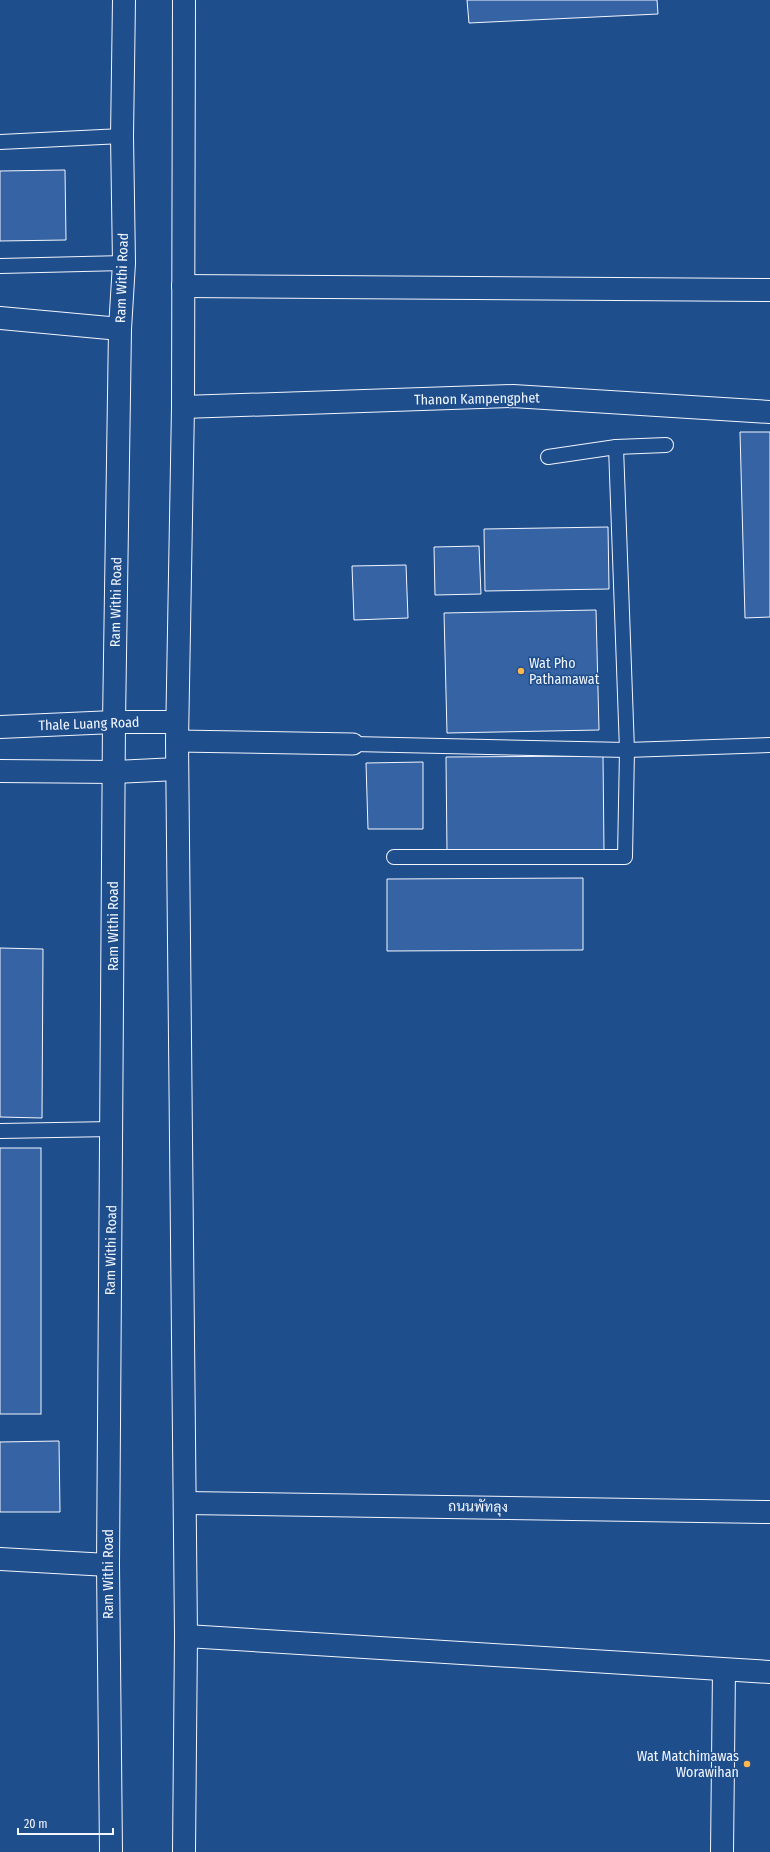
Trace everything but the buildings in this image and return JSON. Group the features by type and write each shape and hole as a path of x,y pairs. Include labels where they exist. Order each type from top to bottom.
{"main road":[{"name":"Ram Withi Road","path":"111,1852 108,1565 114,722 120,329 124,263 122,136 124,0"},
{"path":"184,0 183,407 177,732 186,1636 184,1852"},
{"path":"183,286 770,290"},
{"path":"0,318 120,329"},
{"name":"Thanon Kampengphet","path":"183,407 514,396 770,412"},
{"name":"Thale Luang Road","path":"0,727 114,722 177,732"},
{"path":"0,771 114,772 177,769"},
{"name":"ถนนพัทลุง","path":"185,1503 770,1512"},
{"path":"0,1559 108,1565"},
{"path":"186,1636 770,1672"},
{"path":"722,1852 724,1670"}],"street":[{"path":"177,732 353,744"}],"lane":[{"path":"0,142 122,136"},
{"path":"0,266 124,263"},
{"path":"548,457 616,447 666,445"},
{"path":"394,857 625,857 627,750 616,447"},
{"path":"353,744 627,750 770,745"},
{"path":"0,1131 112,1130"}],"place":[{"name":"Wat Pho Pathamawat","path":"521,671"},
{"name":"Wat Matchimawas Worawihan","path":"747,1764"}]}
